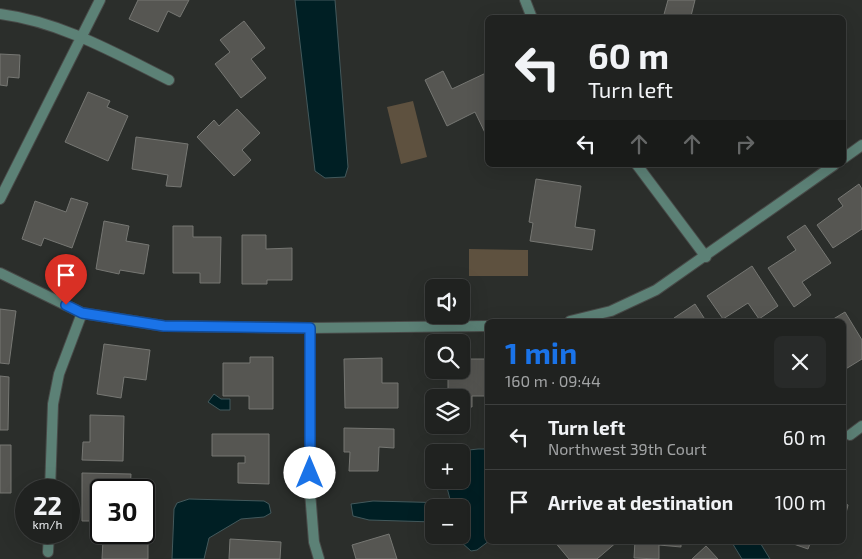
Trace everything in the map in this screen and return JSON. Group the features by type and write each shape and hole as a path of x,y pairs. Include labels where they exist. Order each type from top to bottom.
{"street":[{"path":"0,199 80,36 100,0"},
{"path":"525,0 531,15"},
{"path":"0,14 25,18 80,36 169,80"},
{"path":"846,157 862,145"},
{"path":"639,167 706,257"},
{"path":"578,319 612,311 656,290 706,257 831,167"},
{"path":"0,273 82,313 164,326 310,328 485,326"},
{"path":"50,479 53,404 59,374 82,313"},
{"path":"310,328 310,492 314,542 319,559"},
{"path":"850,435 862,426"},
{"path":"48,544 48,552"}],"shaded area":[{"path":"413,101 427,157 401,164 387,107"},
{"path":"469,249 528,250 528,276 469,276"}],"water":[{"path":"295,0 335,0 348,167 345,177 325,178 315,171"},
{"path":"214,394 221,399 230,399 230,410 220,410 208,402"},
{"path":"485,449 485,544 477,550 471,551 463,544 470,544 470,499 450,499 447,489 470,489 470,450"},
{"path":"189,499 264,501 269,504 271,513 264,517 241,519 209,538 204,559 172,559 174,509 177,503"},
{"path":"373,501 425,502 425,522 369,520 353,516 351,504"},
{"path":"733,544 761,544 770,559 742,559"}],"building":[{"path":"138,0 189,0 180,17 168,11 158,32 129,19"},
{"path":"668,0 695,0 691,15 664,15"},
{"path":"244,21 265,48 251,59 266,78 241,98 215,64 230,52 220,40"},
{"path":"0,54 20,55 19,78 8,77 7,86 0,85"},
{"path":"443,71 452,89 485,73 485,133 475,112 447,126 425,80"},
{"path":"88,92 110,101 107,107 128,116 108,161 65,142"},
{"path":"237,109 260,133 242,150 251,160 234,176 197,137 214,120 219,126"},
{"path":"136,137 188,144 181,187 166,186 168,175 132,169"},
{"path":"536,179 581,186 575,227 595,230 592,250 530,241 533,223 529,222"},
{"path":"859,184 862,189 862,229 833,248 817,225 843,206 838,199"},
{"path":"71,198 88,203 72,248 44,238 41,246 22,239 35,201 66,212"},
{"path":"104,221 129,226 126,241 149,245 144,274 120,270 119,274 96,269"},
{"path":"805,225 831,263 802,282 811,295 794,307 768,268 796,250 787,237"},
{"path":"173,226 193,226 193,237 221,237 220,283 200,283 200,273 173,273"},
{"path":"242,235 266,235 266,249 292,248 292,280 267,280 267,284 242,284"},
{"path":"752,266 778,306 759,319 748,303 723,319 707,296"},
{"path":"695,304 705,319 675,319"},
{"path":"0,309 16,311 9,364 0,363"},
{"path":"845,312 862,340 862,359 846,369 846,319 833,319"},
{"path":"104,344 150,350 146,380 124,377 121,398 97,394"},
{"path":"250,357 273,357 273,409 249,409 249,396 223,396 223,363 250,363"},
{"path":"382,358 382,383 398,383 398,408 345,408 344,359"},
{"path":"470,359 485,359 485,396 472,396 472,407 470,407 470,389 448,389 448,379 470,379"},
{"path":"0,376 9,377 8,430 0,430"},
{"path":"90,415 124,416 123,461 82,460 83,442 90,442"},
{"path":"344,428 394,429 394,448 379,447 378,471 349,471 350,452 344,452"},
{"path":"212,434 269,434 269,484 238,483 238,463 245,463 245,456 212,456"},
{"path":"0,445 11,445 11,493 0,493"},
{"path":"82,473 131,474 131,479 90,479 90,521 82,521"},
{"path":"389,534 397,559 356,559 352,545"},
{"path":"230,539 281,542 280,559 229,559"},
{"path":"103,544 148,544 148,559 102,559"},
{"path":"556,544 614,544 597,559 569,559"},
{"path":"635,544 681,544 681,547 659,545 659,559 634,558"},
{"path":"794,544 810,544 808,549"},
{"path":"706,546 718,559 692,559"}],"route":[{"path":"66,305 82,313 164,326 310,328 310,473"}]}
